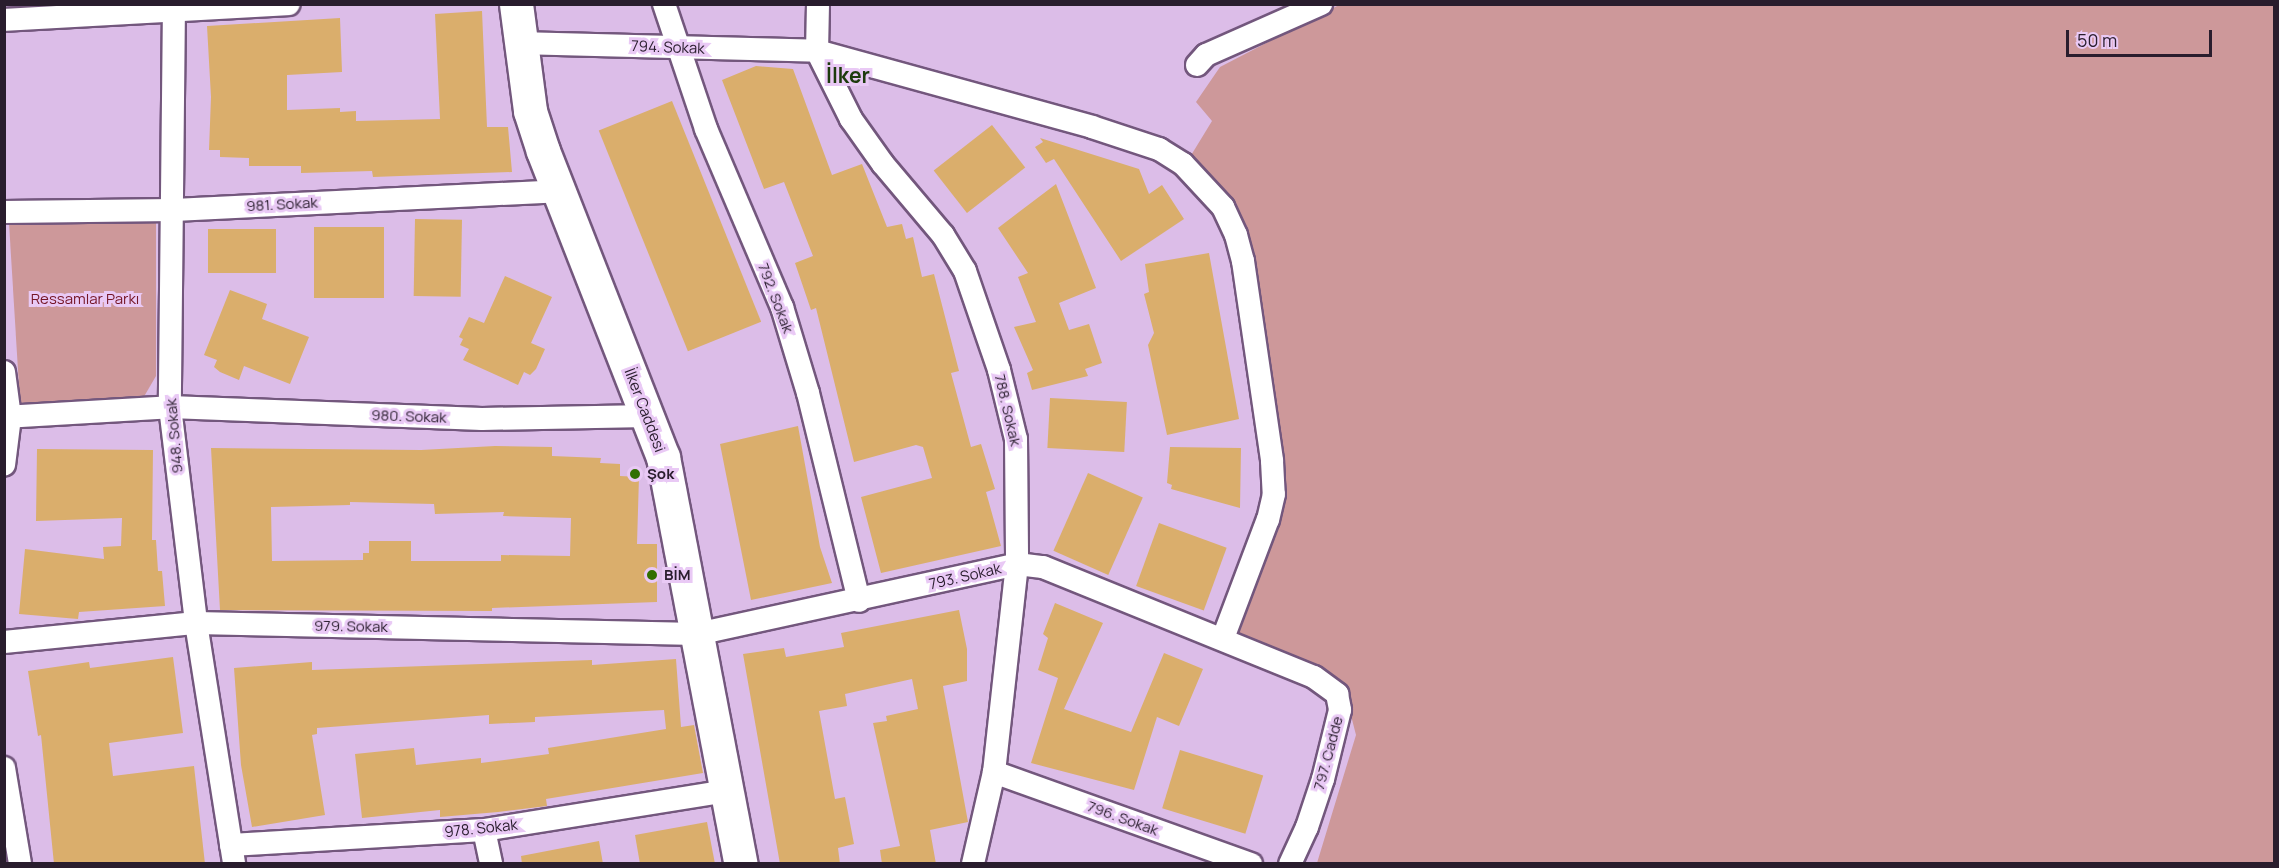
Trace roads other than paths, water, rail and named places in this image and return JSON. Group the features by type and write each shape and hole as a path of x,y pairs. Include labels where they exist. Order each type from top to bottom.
{"main road":[{"name":"İlker Caddesi","path":"516,4 519,43 530,111 559,191 649,416 671,488 741,864"}],"street":[{"path":"4,20 174,7 289,4"},
{"name":"792. Sokak","path":"663,4 676,47 782,307 807,393 859,601"},
{"name":"788. Sokak","path":"818,4 817,51 851,119 883,164 943,235 965,271 980,309 1016,439 1017,564 994,772 973,864"},
{"path":"1197,65 1206,55 1321,4"},
{"name":"948. Sokak","path":"174,7 174,210 170,407 196,623 232,855"},
{"name":"794. Sokak","path":"519,43 817,51 912,74 1159,149 1183,164 1223,207 1243,261 1274,494 1268,519 1223,638"},
{"name":"981. Sokak","path":"4,212 174,210 559,191"},
{"path":"4,372 7,417 4,465"},
{"name":"980. Sokak","path":"7,417 170,407 482,418 649,416"},
{"name":"793. Sokak","path":"697,634 859,601 1017,564 1043,567 1223,638"},
{"name":"979. Sokak","path":"4,642 196,623 697,634"},
{"name":"797. Cadde","path":"1223,638 1314,677 1337,694 1340,710 1323,779 1307,827 1290,864"},
{"path":"4,768 20,864"},
{"name":"796. Sokak","path":"994,772 1251,864"},
{"name":"978. Sokak","path":"232,855 484,830 728,791"},
{"path":"484,830 490,864"}],"place":[{"name":"Şok","path":"635,474"},
{"name":"BİM","path":"652,575"}],"district":[{"name":"İlker","path":"848,75"}],"park label":[{"name":"Ressamlar Parkı","path":"85,299"}]}
